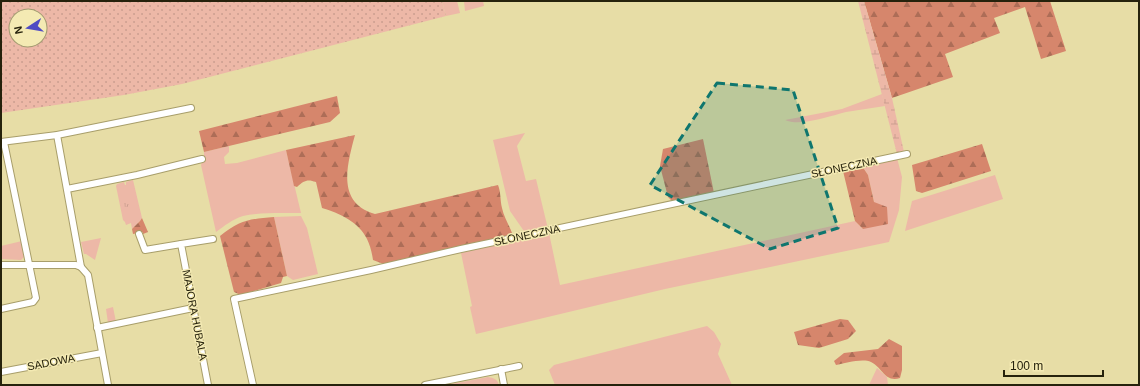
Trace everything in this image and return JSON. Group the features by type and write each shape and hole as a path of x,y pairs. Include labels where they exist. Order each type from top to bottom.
{"street":[{"path":"1,309 33,302 36,298 3,142 57,135 191,108"},
{"path":"57,135 81,267"},
{"name":"SŁONECZNA","path":"253,385 234,299 907,154"},
{"path":"67,189 137,175 202,158"},
{"path":"139,234 145,250 213,239"},
{"name":"MAJORA HUBALA","path":"181,244 208,385"},
{"path":"1,265 76,265 81,267 88,275 108,385"},
{"path":"98,328 193,308"},
{"name":"SADOWA","path":"3,371 102,353"},
{"path":"425,385 519,366"},
{"path":"501,370 504,385"}],"highlighted area":[{"path":"717,83 793,90 838,228 770,249 650,185"}],"green space":[{"path":"1,1 442,1 446,16 182,84 124,95 1,113"},
{"path":"442,1 457,1 460,13 446,16"},
{"path":"464,1 483,1 484,6 465,11"},
{"path":"858,1 864,1 892,98 904,152 897,154"},
{"path":"864,1 1050,1 1066,51 1041,59 1025,7 994,18 1000,33 945,54 953,77 892,98"},
{"path":"882,94 885,106 846,112 807,122 791,122 785,120 842,109"},
{"path":"337,96 340,113 330,122 204,152 199,131"},
{"path":"525,133 517,146 526,181 536,179 548,229 526,234 510,211 493,140"},
{"path":"355,135 349,158 347,182 349,192 354,201 363,209 375,214 498,185 503,212 513,236 386,265 373,260 368,241 359,228 348,219 322,208 316,182 306,181 297,187 294,186 286,150"},
{"path":"703,139 714,193 672,201 668,197 660,166 663,149"},
{"path":"982,144 991,171 922,193 916,191 912,165"},
{"path":"229,146 229,152 224,157 225,164 237,163 286,150 301,213 264,213 243,216 225,225 216,232 201,165 204,152"},
{"path":"897,158 902,177 899,210 889,242 665,289 476,334 461,253 549,233 560,285 855,221 863,229 874,202 868,175 862,166"},
{"path":"862,166 868,175 874,202 887,207 888,224 863,229 855,221 843,171"},
{"path":"995,175 1003,199 905,231 912,201"},
{"path":"133,180 142,218 132,229 131,223 126,225 123,220 116,186 117,184 124,182 126,185 126,182"},
{"path":"123,197 132,199 136,206 134,212 126,221 123,217 125,209"},
{"path":"301,216 307,228 318,274 293,280 287,276 274,217"},
{"path":"274,217 287,276 283,277 281,283 241,295 234,292 220,236 239,223"},
{"path":"142,218 148,232 143,234 143,232 133,234 132,229"},
{"path":"101,238 95,260 84,254 81,242"},
{"path":"22,241 25,256 21,260 1,259 1,246"},
{"path":"113,307 116,322 108,323 106,309"},
{"path":"840,319 848,320 856,331 848,339 819,348 798,345 794,332"},
{"path":"707,326 714,332 721,344 718,354 732,385 555,385 549,370 554,365"},
{"path":"889,339 902,346 902,370 900,378 895,379 887,376 875,364 868,361 854,361 836,365 834,361 844,353 878,349"},
{"path":"877,368 887,377 888,385 869,385"},
{"path":"488,377 495,379 499,385 446,385"}]}
